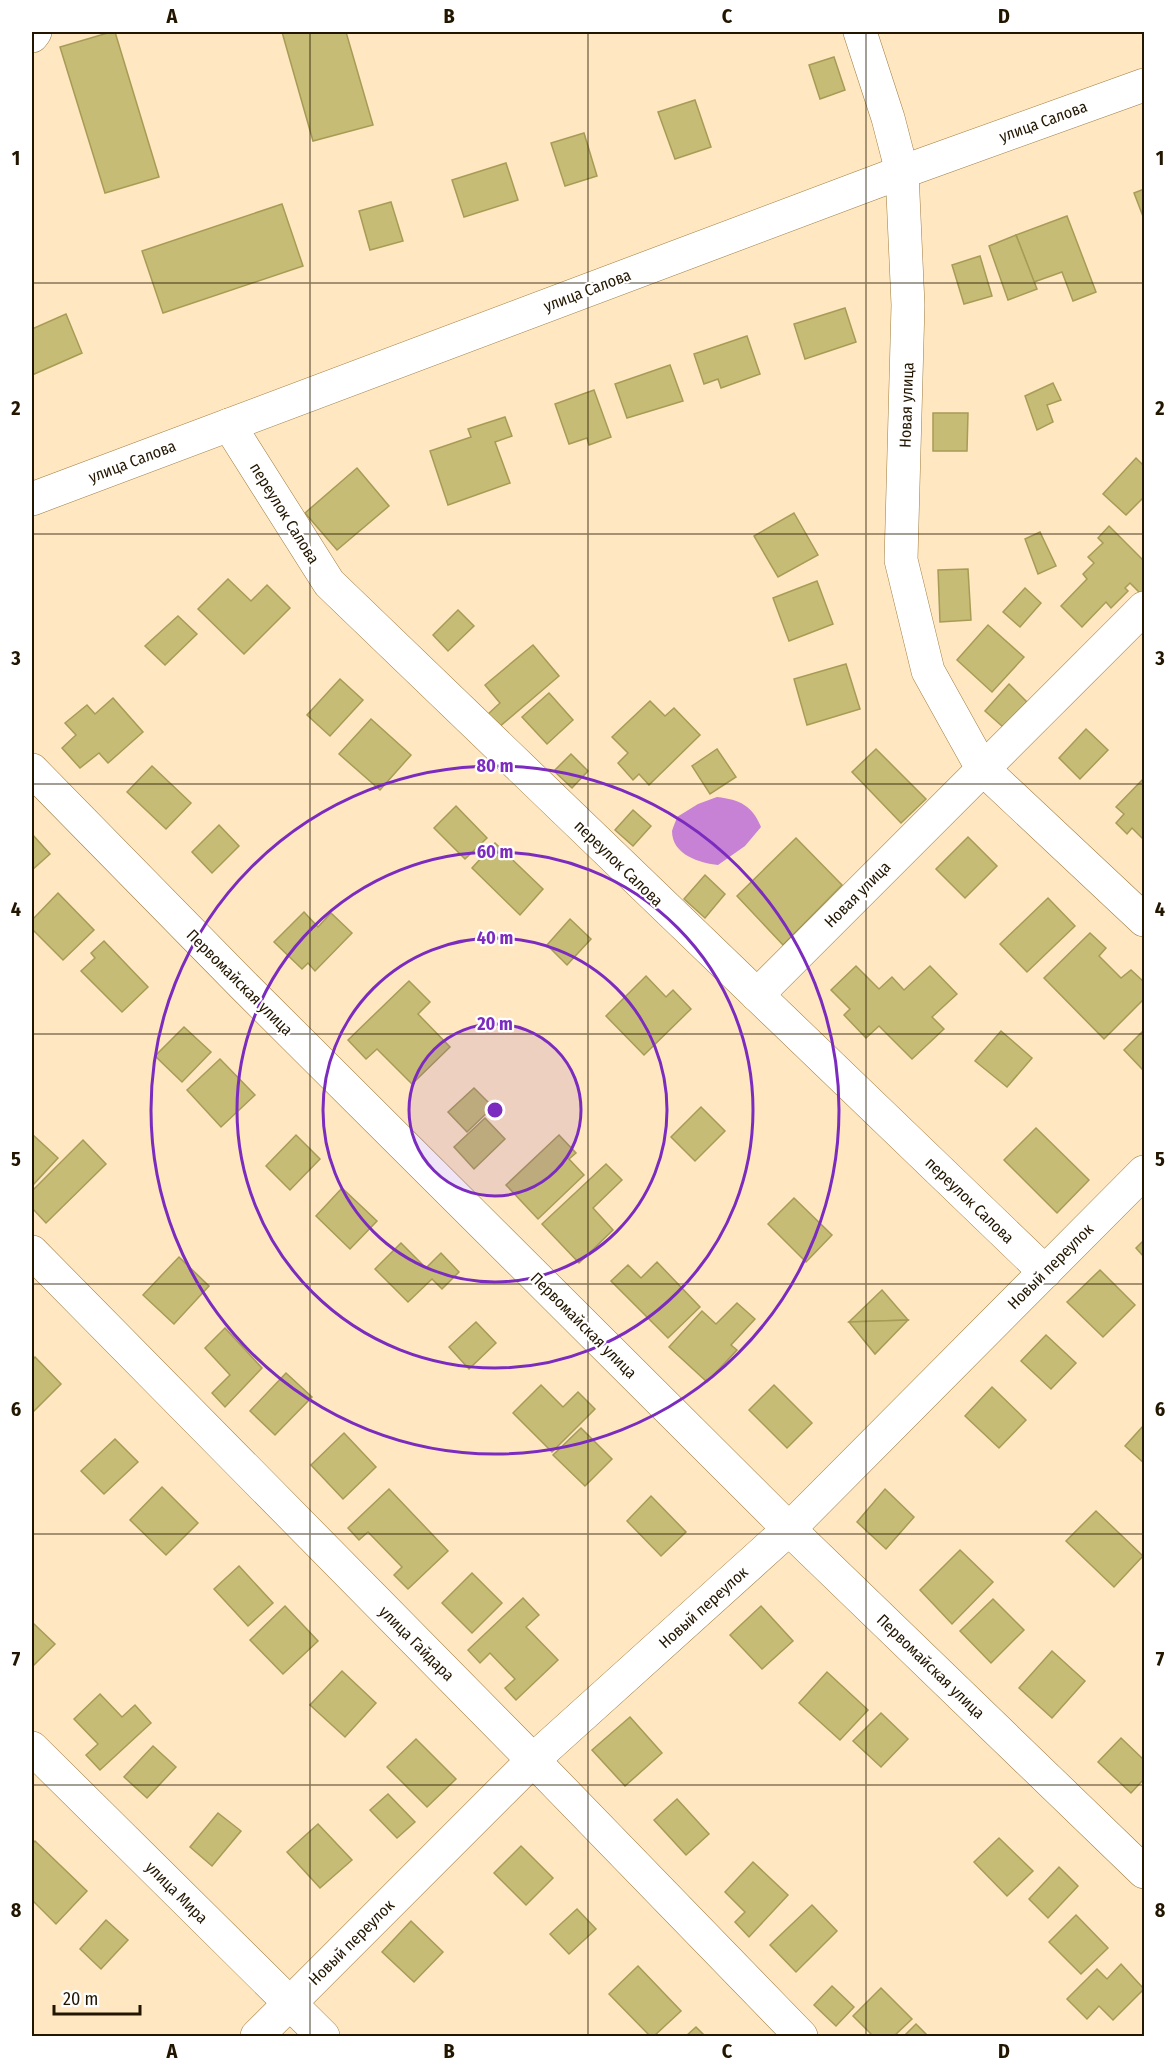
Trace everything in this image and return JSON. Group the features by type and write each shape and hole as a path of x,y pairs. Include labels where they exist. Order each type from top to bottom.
{"street":[{"path":"32,36 35,32"},
{"name":"Новая улица","path":"860,32 888,118 902,172 908,305 901,560 928,671 982,768 1144,920"},
{"name":"улица Салова","path":"32,499 902,172 1144,85"},
{"name":"переулок Салова","path":"229,425 329,583 1045,1272"},
{"name":"Новая улица","path":"757,995 1144,608"},
{"name":"Первомайская улица","path":"32,770 245,987 789,1529 1144,1872"},
{"name":"Новый переулок","path":"257,2037 533,1760 789,1529 1144,1172"},
{"name":"улица Гайдара","path":"32,1252 533,1760 801,2037"},
{"name":"улица Мира","path":"32,1748 323,2037"}],"shaded area":[{"path":"717,797 744,805 754,813 761,827 745,846 718,865 696,860 682,852 673,839 672,831 677,817 698,804"}],"building":[{"path":"115,32 159,177 105,193 60,47"},
{"path":"282,32 346,32 373,125 313,141"},
{"path":"834,57 845,90 820,99 809,65"},
{"path":"695,100 711,147 675,159 658,112"},
{"path":"584,133 597,176 565,186 551,143"},
{"path":"506,163 518,200 464,217 452,180"},
{"path":"1144,189 1144,219 1134,193"},
{"path":"391,202 403,241 370,250 359,211"},
{"path":"282,204 303,266 163,313 142,251"},
{"path":"1067,216 1096,292 1073,301 1062,272 1034,282 1016,235"},
{"path":"1016,235 1037,289 1008,300 989,246"},
{"path":"980,256 992,296 964,304 952,265"},
{"path":"845,308 856,342 805,359 794,324"},
{"path":"66,314 82,353 32,375 32,329"},
{"path":"747,336 760,374 721,388 718,379 704,384 694,354"},
{"path":"670,365 683,401 627,418 615,384"},
{"path":"1053,383 1061,400 1047,405 1053,422 1037,430 1025,396"},
{"path":"594,390 611,437 589,445 587,438 569,444 555,404"},
{"path":"933,413 968,413 967,451 933,451"},
{"path":"505,417 512,436 495,442 510,483 448,505 430,451 471,437 468,429"},
{"path":"1136,458 1144,466 1144,497 1126,515 1103,494"},
{"path":"357,468 389,506 337,550 305,513"},
{"path":"794,513 818,555 778,577 754,536"},
{"path":"1109,526 1144,561 1144,592 1142,595 1130,583 1125,588 1128,591 1111,608 1106,602 1082,627 1061,606 1087,579 1083,574 1094,563 1088,557 1103,543 1098,538"},
{"path":"1040,532 1056,566 1038,574 1025,539"},
{"path":"968,569 971,620 940,622 938,570"},
{"path":"228,579 251,601 267,585 290,608 244,654 198,609"},
{"path":"817,581 833,624 789,641 773,598"},
{"path":"1025,588 1041,603 1020,627 1003,612"},
{"path":"458,610 474,626 448,651 433,635"},
{"path":"178,616 197,634 165,665 145,646"},
{"path":"988,625 1024,657 992,692 957,660"},
{"path":"533,645 559,676 498,728 487,715 500,703 485,685"},
{"path":"846,664 860,709 807,725 794,679"},
{"path":"340,679 363,700 330,736 307,715"},
{"path":"1009,684 1027,702 1003,727 985,711"},
{"path":"549,693 573,720 547,744 522,717"},
{"path":"113,698 143,732 108,763 99,753 80,768 62,748 76,735 65,723 87,705 95,714"},
{"path":"650,701 665,716 674,708 700,735 649,785 639,774 633,780 618,763 628,753 612,737"},
{"path":"371,719 411,755 380,790 339,754"},
{"path":"1086,729 1108,750 1080,779 1059,758"},
{"path":"717,749 736,777 710,794 692,766"},
{"path":"876,749 926,799 901,823 852,772"},
{"path":"571,754 588,771 572,788 554,771"},
{"path":"152,766 191,803 166,829 127,792"},
{"path":"1144,778 1144,840 1132,828 1127,834 1116,823 1124,814 1116,807"},
{"path":"456,806 487,838 465,859 434,828"},
{"path":"633,810 651,826 633,846 615,830"},
{"path":"219,825 239,846 212,873 192,852"},
{"path":"32,834 50,854 32,870"},
{"path":"968,837 997,866 965,898 936,869"},
{"path":"796,838 842,885 783,945 737,896"},
{"path":"495,843 543,889 520,915 472,868"},
{"path":"705,875 725,894 705,918 684,899"},
{"path":"58,893 94,930 63,960 32,929 32,920"},
{"path":"1048,898 1075,926 1027,972 1000,944"},
{"path":"304,912 318,927 331,913 352,933 315,971 308,963 302,969 274,942"},
{"path":"570,919 591,939 567,965 547,945"},
{"path":"1090,933 1106,948 1099,956 1121,978 1131,970 1144,982 1144,999 1104,1039 1044,978"},
{"path":"104,941 148,987 122,1012 81,971 95,958 91,953"},
{"path":"856,966 879,989 892,977 904,990 930,966 957,994 932,1017 944,1029 912,1059 879,1026 866,1038 844,1015 850,1009 831,990"},
{"path":"646,976 666,997 673,990 691,1009 644,1055 606,1016"},
{"path":"409,981 430,1002 418,1014 450,1047 412,1084 377,1049 366,1059 348,1040"},
{"path":"184,1027 211,1052 182,1082 155,1056"},
{"path":"1144,1030 1144,1071 1124,1050"},
{"path":"1001,1031 1032,1058 1007,1087 975,1061"},
{"path":"220,1059 255,1095 221,1127 187,1090"},
{"path":"474,1088 493,1107 467,1132 448,1112"},
{"path":"701,1107 725,1131 695,1161 671,1137"},
{"path":"485,1118 505,1139 474,1169 454,1147"},
{"path":"1036,1128 1089,1180 1057,1213 1004,1160"},
{"path":"32,1134 58,1158 32,1186"},
{"path":"296,1135 320,1159 290,1190 266,1166"},
{"path":"559,1135 576,1153 569,1159 584,1175 538,1219 506,1185"},
{"path":"83,1140 106,1164 46,1223 32,1208 32,1191"},
{"path":"606,1164 622,1180 593,1208 613,1230 579,1263 542,1224"},
{"path":"342,1188 377,1221 350,1249 316,1216"},
{"path":"794,1198 832,1235 806,1262 768,1224"},
{"path":"1144,1240 1144,1257 1136,1248"},
{"path":"401,1243 426,1268 441,1253 459,1272 442,1289 432,1279 408,1302 375,1269"},
{"path":"179,1257 209,1286 174,1324 143,1295"},
{"path":"657,1262 700,1307 668,1338 611,1281 628,1265 641,1278"},
{"path":"1100,1270 1135,1305 1103,1337 1067,1302"},
{"path":"882,1290 908,1320 849,1322"},
{"path":"737,1303 755,1319 731,1345 737,1350 707,1382 669,1347 702,1311 716,1324"},
{"path":"908,1320 875,1354 849,1322"},
{"path":"476,1322 496,1343 469,1369 449,1347"},
{"path":"225,1328 262,1368 225,1407 212,1393 230,1375 205,1348"},
{"path":"1046,1335 1076,1363 1051,1389 1021,1361"},
{"path":"35,1357 61,1384 33,1412 32,1361"},
{"path":"286,1373 312,1397 275,1435 250,1411"},
{"path":"541,1385 563,1407 578,1392 595,1409 552,1452 513,1413"},
{"path":"774,1385 812,1423 787,1448 749,1410"},
{"path":"992,1387 1026,1420 999,1448 965,1416"},
{"path":"1144,1425 1144,1463 1125,1446"},
{"path":"581,1428 612,1459 585,1486 553,1455"},
{"path":"344,1433 376,1467 343,1499 311,1465"},
{"path":"115,1439 138,1462 104,1494 81,1471"},
{"path":"162,1487 198,1523 166,1555 130,1520"},
{"path":"389,1489 448,1551 408,1589 394,1575 402,1567 368,1532 359,1540 348,1528"},
{"path":"885,1489 914,1517 886,1549 857,1522"},
{"path":"651,1496 686,1532 661,1556 627,1521"},
{"path":"1096,1511 1143,1556 1114,1587 1066,1541"},
{"path":"960,1550 993,1582 952,1624 920,1590"},
{"path":"239,1566 273,1603 248,1626 214,1589"},
{"path":"472,1573 502,1603 472,1633 442,1603"},
{"path":"523,1598 539,1615 526,1627 558,1660 516,1700 505,1688 515,1679 490,1653 480,1663 468,1650"},
{"path":"993,1599 1024,1630 991,1663 960,1631"},
{"path":"285,1606 318,1641 283,1674 250,1640"},
{"path":"761,1606 793,1641 762,1669 730,1635"},
{"path":"34,1624 55,1644 32,1667 32,1626"},
{"path":"1052,1651 1085,1681 1052,1718 1019,1688"},
{"path":"342,1671 376,1703 345,1737 310,1705"},
{"path":"827,1672 868,1710 840,1740 799,1703"},
{"path":"100,1694 122,1717 135,1705 151,1723 100,1770 86,1755 98,1744 74,1719"},
{"path":"881,1713 908,1739 881,1767 853,1741"},
{"path":"630,1717 662,1753 625,1786 592,1750"},
{"path":"1121,1738 1144,1760 1144,1779 1131,1793 1098,1762"},
{"path":"416,1739 456,1779 427,1807 387,1767"},
{"path":"153,1746 176,1767 147,1798 124,1777"},
{"path":"388,1794 415,1822 397,1838 370,1810"},
{"path":"677,1799 709,1834 686,1855 654,1820"},
{"path":"218,1813 241,1831 212,1866 190,1847"},
{"path":"318,1824 352,1860 320,1888 287,1852"},
{"path":"999,1838 1033,1871 1007,1896 974,1862"},
{"path":"35,1841 87,1891 56,1924 32,1900 32,1844"},
{"path":"521,1846 553,1878 526,1905 494,1873"},
{"path":"753,1862 788,1895 749,1937 735,1922 745,1912 725,1892"},
{"path":"1059,1867 1078,1886 1048,1918 1029,1899"},
{"path":"812,1905 837,1931 796,1972 770,1945"},
{"path":"577,1909 596,1929 569,1954 550,1934"},
{"path":"1076,1915 1108,1948 1081,1974 1049,1942"},
{"path":"106,1920 128,1940 101,1969 80,1949"},
{"path":"411,1921 443,1952 414,1982 382,1952"},
{"path":"1121,1964 1144,1989 1113,2020 1099,2006 1087,2019 1067,1999 1097,1969 1107,1979"},
{"path":"638,1966 681,2011 654,2036 650,2036 609,1994"},
{"path":"832,1986 854,2007 836,2026 814,2005"},
{"path":"881,1988 912,2019 894,2036 873,2036 853,2016"},
{"path":"916,2024 928,2036 904,2036"},
{"path":"696,2027 705,2036 686,2036"}]}
